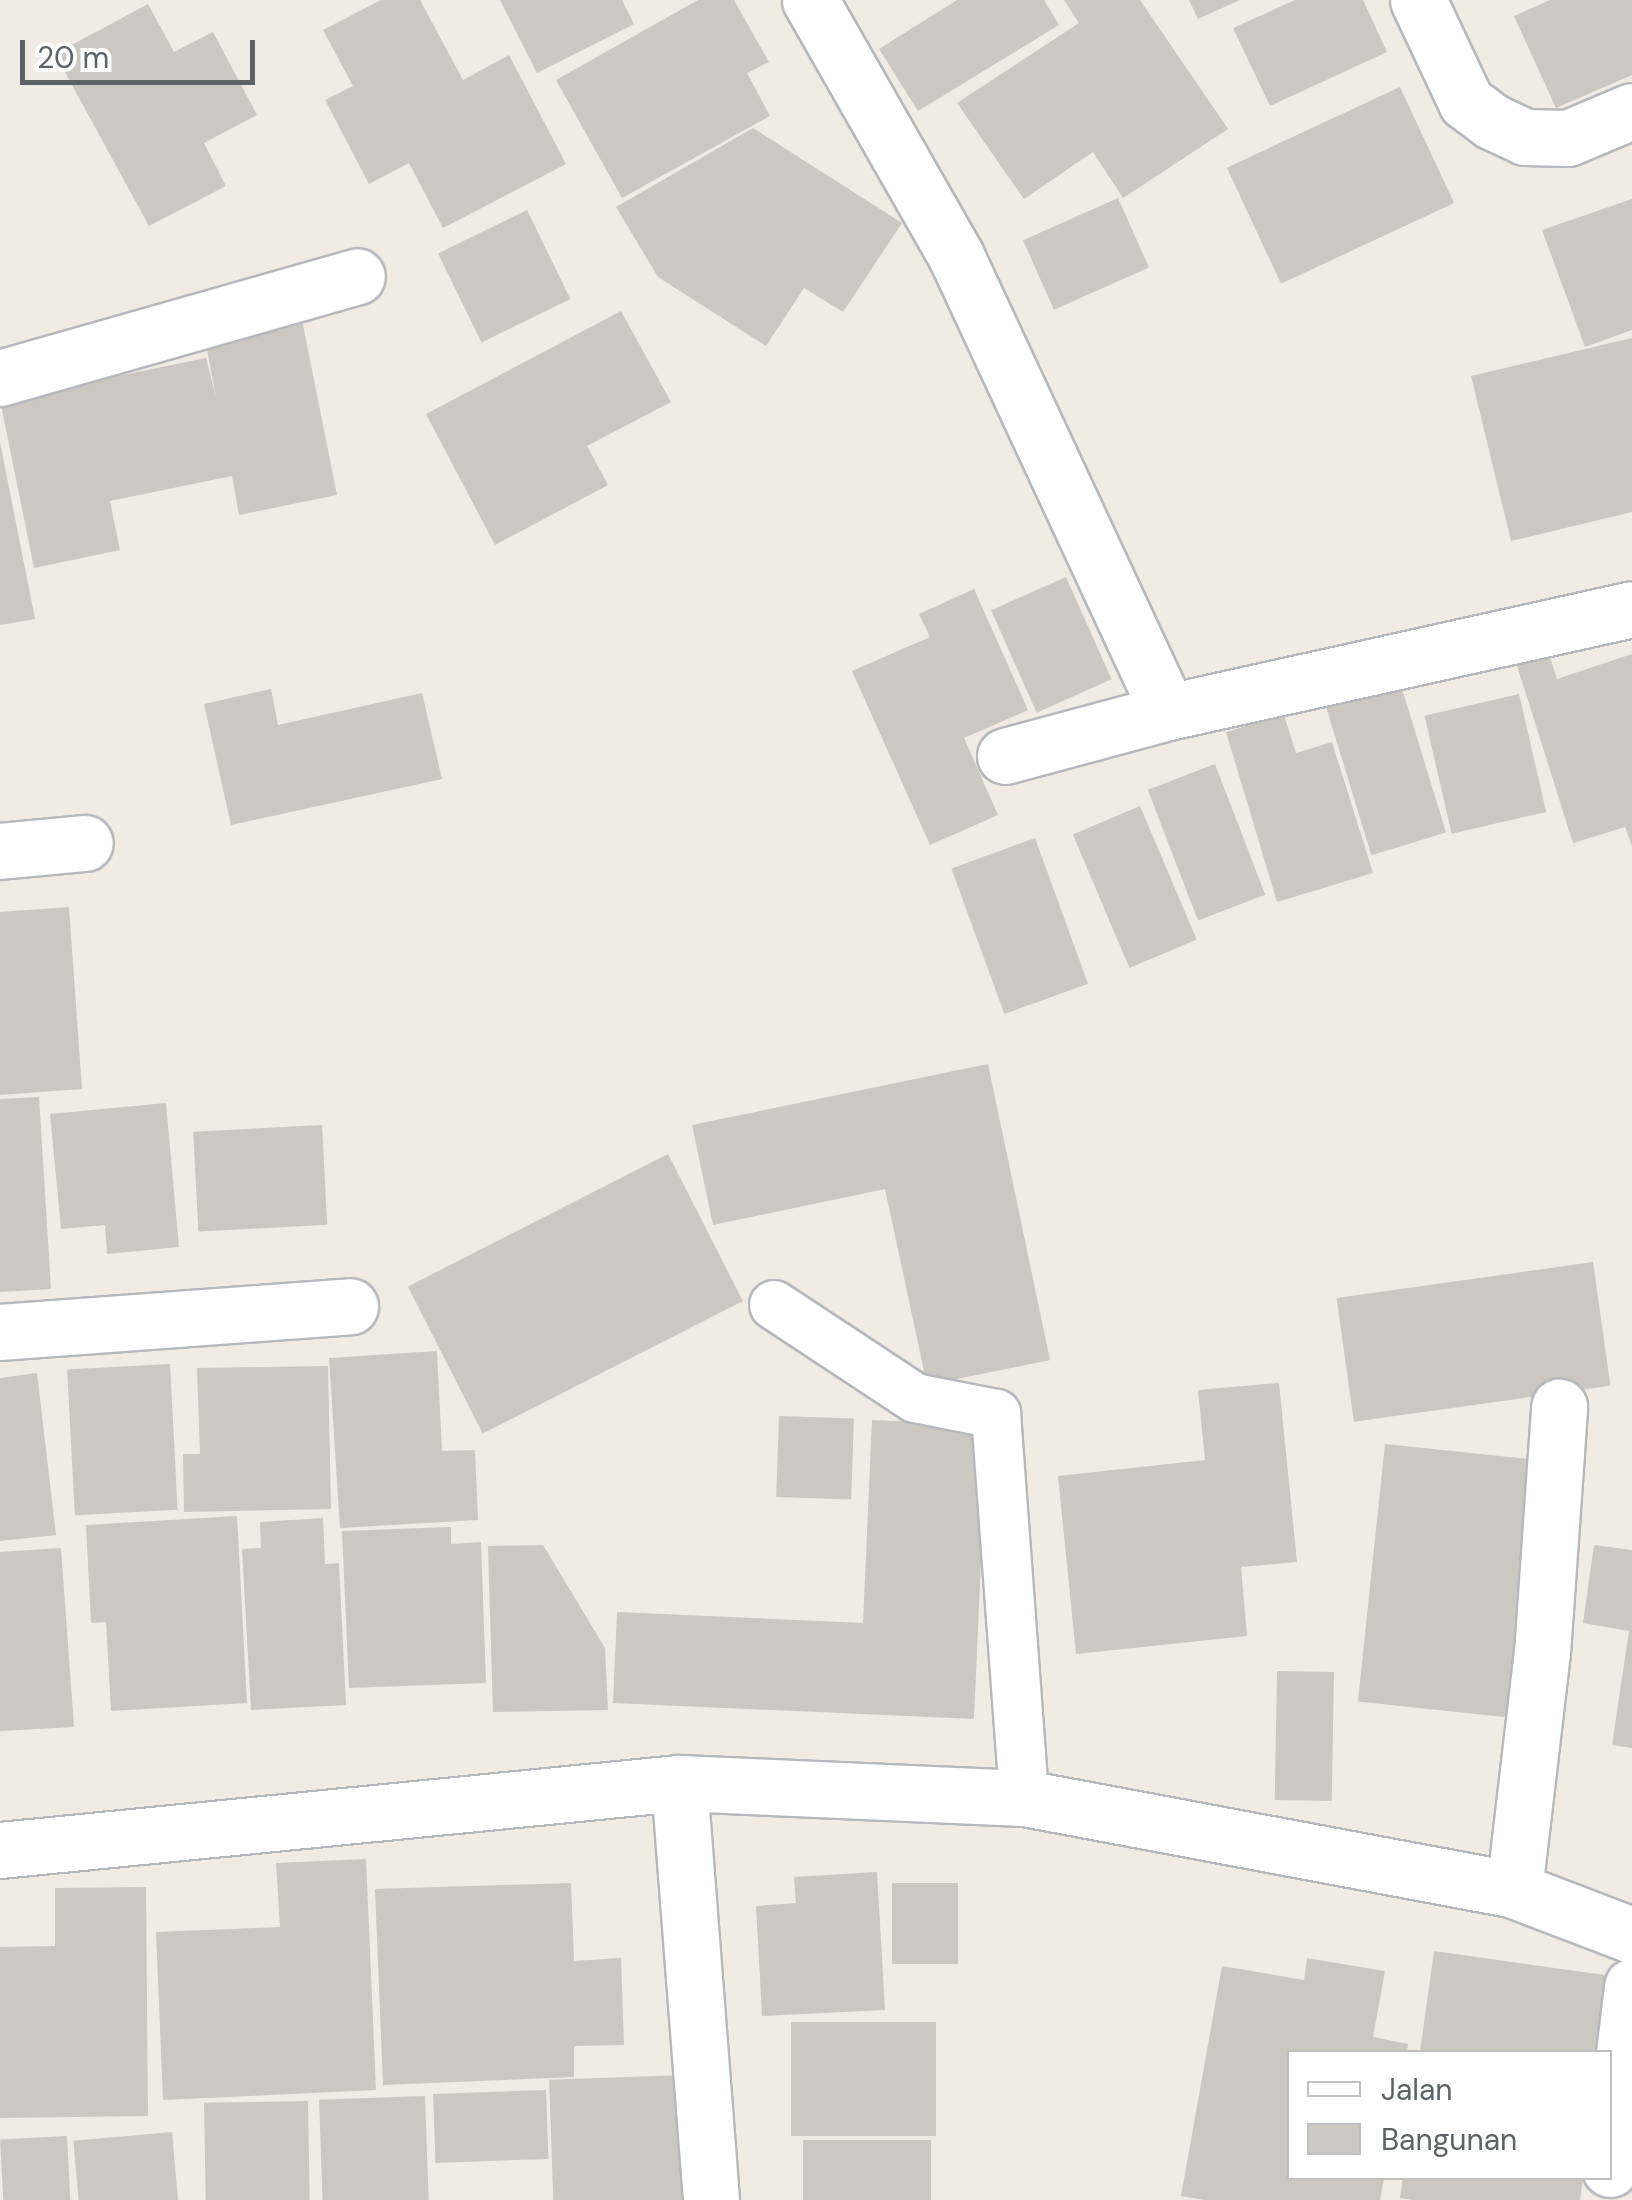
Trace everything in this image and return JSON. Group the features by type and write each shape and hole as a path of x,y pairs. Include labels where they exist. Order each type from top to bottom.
{"street":[{"path":"810,0 956,256 1168,712"},
{"path":"1418,0 1466,102 1490,121 1524,137 1568,138 1632,111"},
{"path":"0,378 357,276"},
{"path":"1006,756 1168,712 1632,609"},
{"path":"0,851 85,844"},
{"path":"0,1332 350,1306"},
{"path":"1514,1890 1542,1653 1558,1407"},
{"path":"678,1783 711,2200"},
{"path":"0,1850 678,1783 1024,1798 1514,1890 1632,1935"},
{"path":"1612,2152 1632,1986"}],"lane":[{"path":"774,1304 915,1398 996,1414 1024,1798"}],"building":[{"path":"381,0 420,0 463,80 509,55 566,164 443,228 409,163 369,184 325,100 353,86 323,30"},
{"path":"500,0 622,0 634,24 537,73"},
{"path":"698,0 734,0 769,62 747,73 770,116 622,198 556,80"},
{"path":"957,0 1044,0 1059,25 918,111 879,49"},
{"path":"1064,0 1140,0 1228,129 1123,198 1093,152 1024,199 957,103 1079,23"},
{"path":"1189,0 1240,0 1198,19"},
{"path":"1295,0 1363,0 1387,52 1270,106 1233,28"},
{"path":"1550,0 1632,0 1632,75 1556,108 1514,16"},
{"path":"148,4 174,52 213,32 257,115 204,143 226,186 149,226 55,54"},
{"path":"1400,87 1454,203 1281,284 1227,168"},
{"path":"753,128 902,223 843,312 804,288 766,346 658,277 616,207"},
{"path":"1118,198 1149,267 1054,310 1023,240"},
{"path":"1632,199 1632,330 1585,347 1542,230"},
{"path":"527,210 570,299 481,342 438,253"},
{"path":"621,311 671,402 587,446 608,485 495,545 426,414"},
{"path":"301,315 337,495 239,515 232,476 110,501 120,550 34,568 0,400 206,358 216,397 204,334"},
{"path":"1632,338 1632,512 1511,541 1471,376"},
{"path":"0,442 35,619 0,625"},
{"path":"1066,577 1112,679 1037,713 991,610"},
{"path":"974,589 1028,710 964,738 998,815 930,845 852,671 930,637 919,614"},
{"path":"1545,642 1557,679 1632,654 1632,846 1625,827 1573,843 1513,653"},
{"path":"1396,669 1446,833 1371,855 1321,692"},
{"path":"271,689 278,725 422,693 442,779 231,825 204,704"},
{"path":"1519,694 1546,812 1452,834 1424,716"},
{"path":"1284,715 1296,753 1332,742 1373,873 1277,902 1226,732"},
{"path":"1215,764 1265,895 1198,921 1148,790"},
{"path":"1140,806 1197,939 1129,968 1073,835"},
{"path":"1035,838 1088,984 1004,1014 951,868"},
{"path":"69,907 82,1089 0,1095 0,912"},
{"path":"988,1064 1050,1360 927,1385 885,1189 713,1225 692,1125"},
{"path":"39,1097 51,1289 0,1292 0,1099"},
{"path":"166,1103 179,1247 107,1254 105,1225 61,1229 50,1114"},
{"path":"322,1125 327,1225 198,1232 193,1132"},
{"path":"668,1154 743,1301 483,1434 408,1287"},
{"path":"1593,1262 1610,1386 1354,1422 1337,1298"},
{"path":"437,1351 442,1451 475,1450 478,1520 340,1528 329,1358"},
{"path":"170,1364 178,1510 75,1515 67,1369"},
{"path":"328,1366 331,1509 184,1512 183,1454 200,1454 197,1368"},
{"path":"37,1373 56,1535 0,1541 0,1378"},
{"path":"1279,1383 1297,1562 1241,1567 1247,1636 1076,1654 1058,1476 1205,1460 1198,1390"},
{"path":"779,1416 854,1419 851,1500 776,1497"},
{"path":"872,1420 987,1425 974,1719 613,1703 617,1612 863,1623"},
{"path":"1385,1444 1545,1461 1518,1718 1358,1702"},
{"path":"237,1516 247,1703 111,1711 106,1622 91,1623 86,1525"},
{"path":"323,1518 325,1564 339,1563 346,1705 251,1710 242,1549 261,1548 260,1522"},
{"path":"451,1527 451,1544 481,1542 486,1683 349,1688 342,1531"},
{"path":"543,1545 605,1648 608,1710 493,1712 488,1546"},
{"path":"1594,1545 1632,1550 1632,1748 1612,1745 1629,1631 1583,1623"},
{"path":"61,1548 74,1727 0,1731 0,1552"},
{"path":"1277,1671 1334,1672 1332,1801 1275,1800"},
{"path":"366,1859 376,2090 163,2100 156,1932 280,1927 276,1863"},
{"path":"877,1872 885,2010 762,2016 756,1906 796,1903 794,1877"},
{"path":"571,1883 574,1961 621,1958 624,2045 574,2046 574,2077 383,2085 375,1889"},
{"path":"892,1883 958,1883 958,1964 892,1964"},
{"path":"146,1887 148,2116 0,2118 0,1947 55,1946 55,1888"},
{"path":"1434,1951 1612,1976 1601,2050 1420,2050"},
{"path":"1307,1958 1385,1971 1373,2037 1408,2044 1407,2050 1287,2050 1287,2180 1384,2180 1380,2200 1204,2200 1181,2196 1222,1966 1304,1980"},
{"path":"791,2022 936,2022 936,2136 791,2136"},
{"path":"685,2075 689,2200 553,2200 549,2080"},
{"path":"546,2090 548,2159 435,2163 433,2094"},
{"path":"425,2096 429,2200 323,2200 319,2100"},
{"path":"308,2101 310,2200 206,2200 204,2103"},
{"path":"172,2132 178,2200 79,2200 73,2141"},
{"path":"67,2136 70,2200 3,2200 0,2140"},
{"path":"803,2140 931,2140 931,2200 803,2200"},
{"path":"1403,2180 1583,2180 1580,2200 1400,2198"}]}
